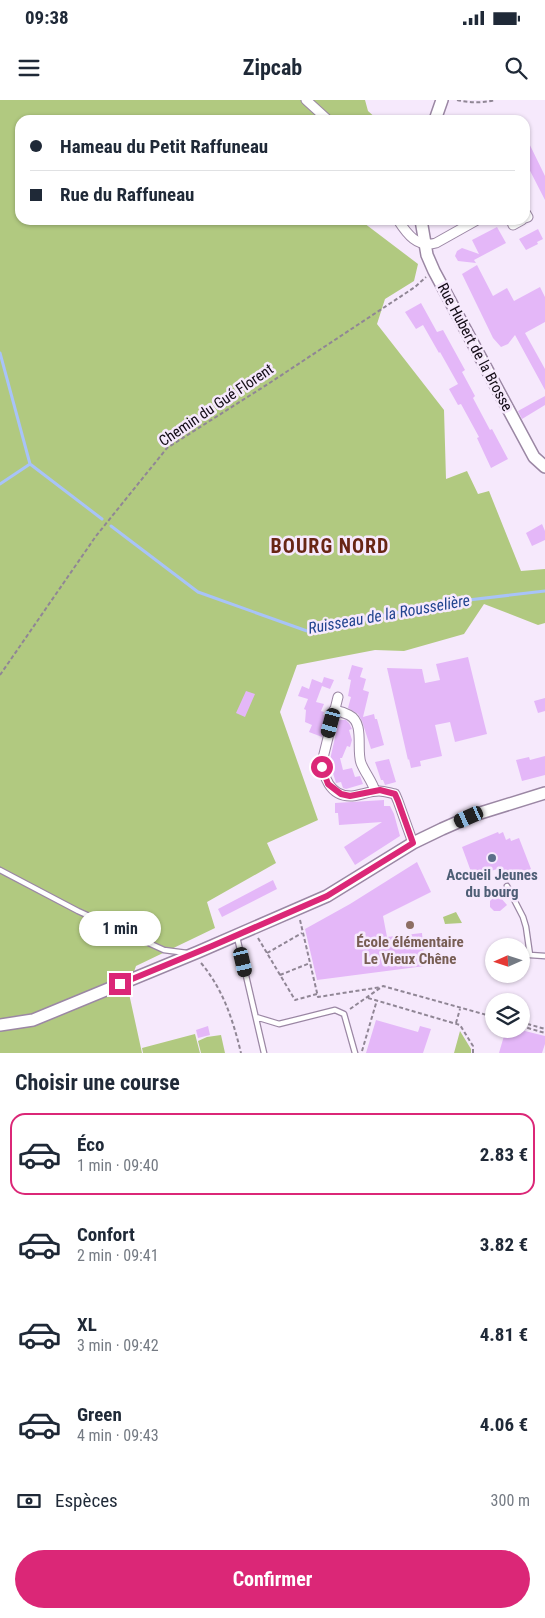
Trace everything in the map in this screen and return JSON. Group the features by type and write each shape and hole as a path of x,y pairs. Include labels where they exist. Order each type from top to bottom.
{"street":[{"path":"306,100 322,115"},
{"path":"437,115 442,100"},
{"path":"402,225 418,243 425,244 436,243 469,225"},
{"name":"Rue Hubert de la Brosse","path":"422,225 427,255 434,271 534,457 545,467"},
{"path":"338,697 322,758 322,767 328,784 341,794 350,796 380,790 395,794 413,843"},
{"path":"334,710 349,715 354,719 358,728 362,764 376,791"},
{"path":"0,1026 33,1020 236,936 327,896 413,843 474,815 545,793"}],"lane":[{"path":"0,870 64,904 164,950 193,954"},
{"path":"507,886 523,916 530,955 545,956"},
{"path":"236,936 264,1053"},
{"path":"256,1017 279,1024 335,1010 344,1014 356,1053"}],"path":[{"path":"458,100 468,102 495,100"},
{"name":"Chemin du Gué Florent","path":"0,675 96,536 167,448 415,287 434,271"},
{"path":"299,918 318,997 383,986 485,1015"},
{"path":"267,953 302,932"},
{"path":"258,937 294,1000 317,994"},
{"path":"193,954 221,991 241,1053"},
{"path":"280,975 310,963"},
{"path":"344,1014 383,986"},
{"path":"367,997 460,1025 473,1046 473,1053"},
{"path":"362,1053 377,1000"},
{"path":"456,1023 460,1008"},
{"path":"530,1025 545,1029"},
{"path":"530,1029 545,1033"}],"green space":[{"path":"0,100 365,100 368,111 372,115 15,115 15,225 367,225 418,264 414,281 385,299 377,324 444,410 446,479 467,471 478,494 489,491 521,571 545,569 545,623 538,625 484,604 464,634 404,651 375,650 297,665 280,712 318,820 267,843 276,863 207,902 215,928 136,966 128,989 142,1053 0,1053"},
{"path":"456,912 462,923 445,924 443,917"},
{"path":"460,1031 471,1049 471,1053 454,1053"},
{"path":"195,1034 200,1053 143,1053 142,1048"},
{"path":"221,1035 225,1053 201,1053 198,1041 207,1037"}],"building":[{"path":"530,145 545,176 545,200 530,171"},
{"path":"497,227 506,243 474,260 476,263 458,261 455,256 457,251 462,248 479,254 472,240"},
{"path":"538,229 543,239 526,250 519,239"},
{"path":"477,265 493,296 507,288 514,301 540,287 545,297 545,322 525,333 545,369 545,390 515,335 508,344 501,347 493,338 462,274"},
{"path":"421,303 437,332 443,330 465,370 462,372 475,396 473,398 508,459 491,468 477,438 479,437 461,404 458,405 449,389 458,384 423,325 416,329 405,312"},
{"path":"545,396 545,405 522,419 518,411"},
{"path":"542,524 545,531 545,540 532,546 526,533"},
{"path":"468,657 487,734 455,742 450,722 435,725 442,756 420,761 421,766 411,768 387,668 422,669 425,683 440,680 436,664"},
{"path":"352,665 363,668 360,677 366,679 363,690 369,692 363,717 374,714 384,745 371,749 362,721 358,714 348,708 351,697 348,696 351,680 348,679"},
{"path":"324,677 334,680 330,689 322,686 316,702 324,704 321,711 324,712 323,715 327,716 322,737 309,732 312,725 305,722 306,710 304,709 308,699 298,696 302,686 309,689 312,679 322,683"},
{"path":"246,691 255,694 245,717 236,713"},
{"path":"545,698 545,711 538,713 534,701"},
{"path":"339,720 346,720 352,729 349,730 352,740 350,747 347,746 342,758 340,758 343,770 352,768 355,777 360,776 363,784 346,789 343,788 341,782 336,783 333,773 331,774 329,764"},
{"path":"545,756 545,775 522,781 516,760 529,757 530,760"},
{"path":"389,759 396,782 385,785 383,780 381,780 375,762"},
{"path":"384,800 384,806 390,806 394,814 400,836 355,865 344,847 382,822 339,825 338,813 335,813 335,803"},
{"name":"Accueil Jeunes du bourg","path":"498,832 499,834 503,832 506,840 510,838 511,841 519,838 531,869 521,873 521,875 501,881 497,869 473,877 462,847"},
{"path":"417,862 431,892 383,916 387,937 422,933 425,966 317,980 305,929 350,904"},
{"path":"273,880 277,889 222,917 218,909"},
{"path":"494,897 500,897 507,905 500,911 494,911 490,907 490,901"},
{"path":"376,1020 418,1032 420,1026 431,1029 423,1053 366,1053"},
{"path":"208,1026 210,1035 198,1038 196,1030"},
{"path":"530,1032 545,1036 542,1053 499,1053 503,1038 530,1038"}],"waterway":[{"path":"0,353 30,464 102,519"},
{"name":"Ruisseau de la Rousselière","path":"0,484 30,464"},
{"name":"Ruisseau de la Rousselière","path":"111,526 198,592 307,631 443,603 545,591"}],"place":[{"name":"Accueil Jeunes du bourg","path":"492,858"},
{"name":"École élémentaire Le Vieux Chêne","path":"410,925"}],"district":[{"name":"BOURG NORD","path":"330,546"}],"route":[{"path":"120,984 327,896 413,843 395,794 380,790 360,795 350,796 341,794 328,784 322,767"}]}
